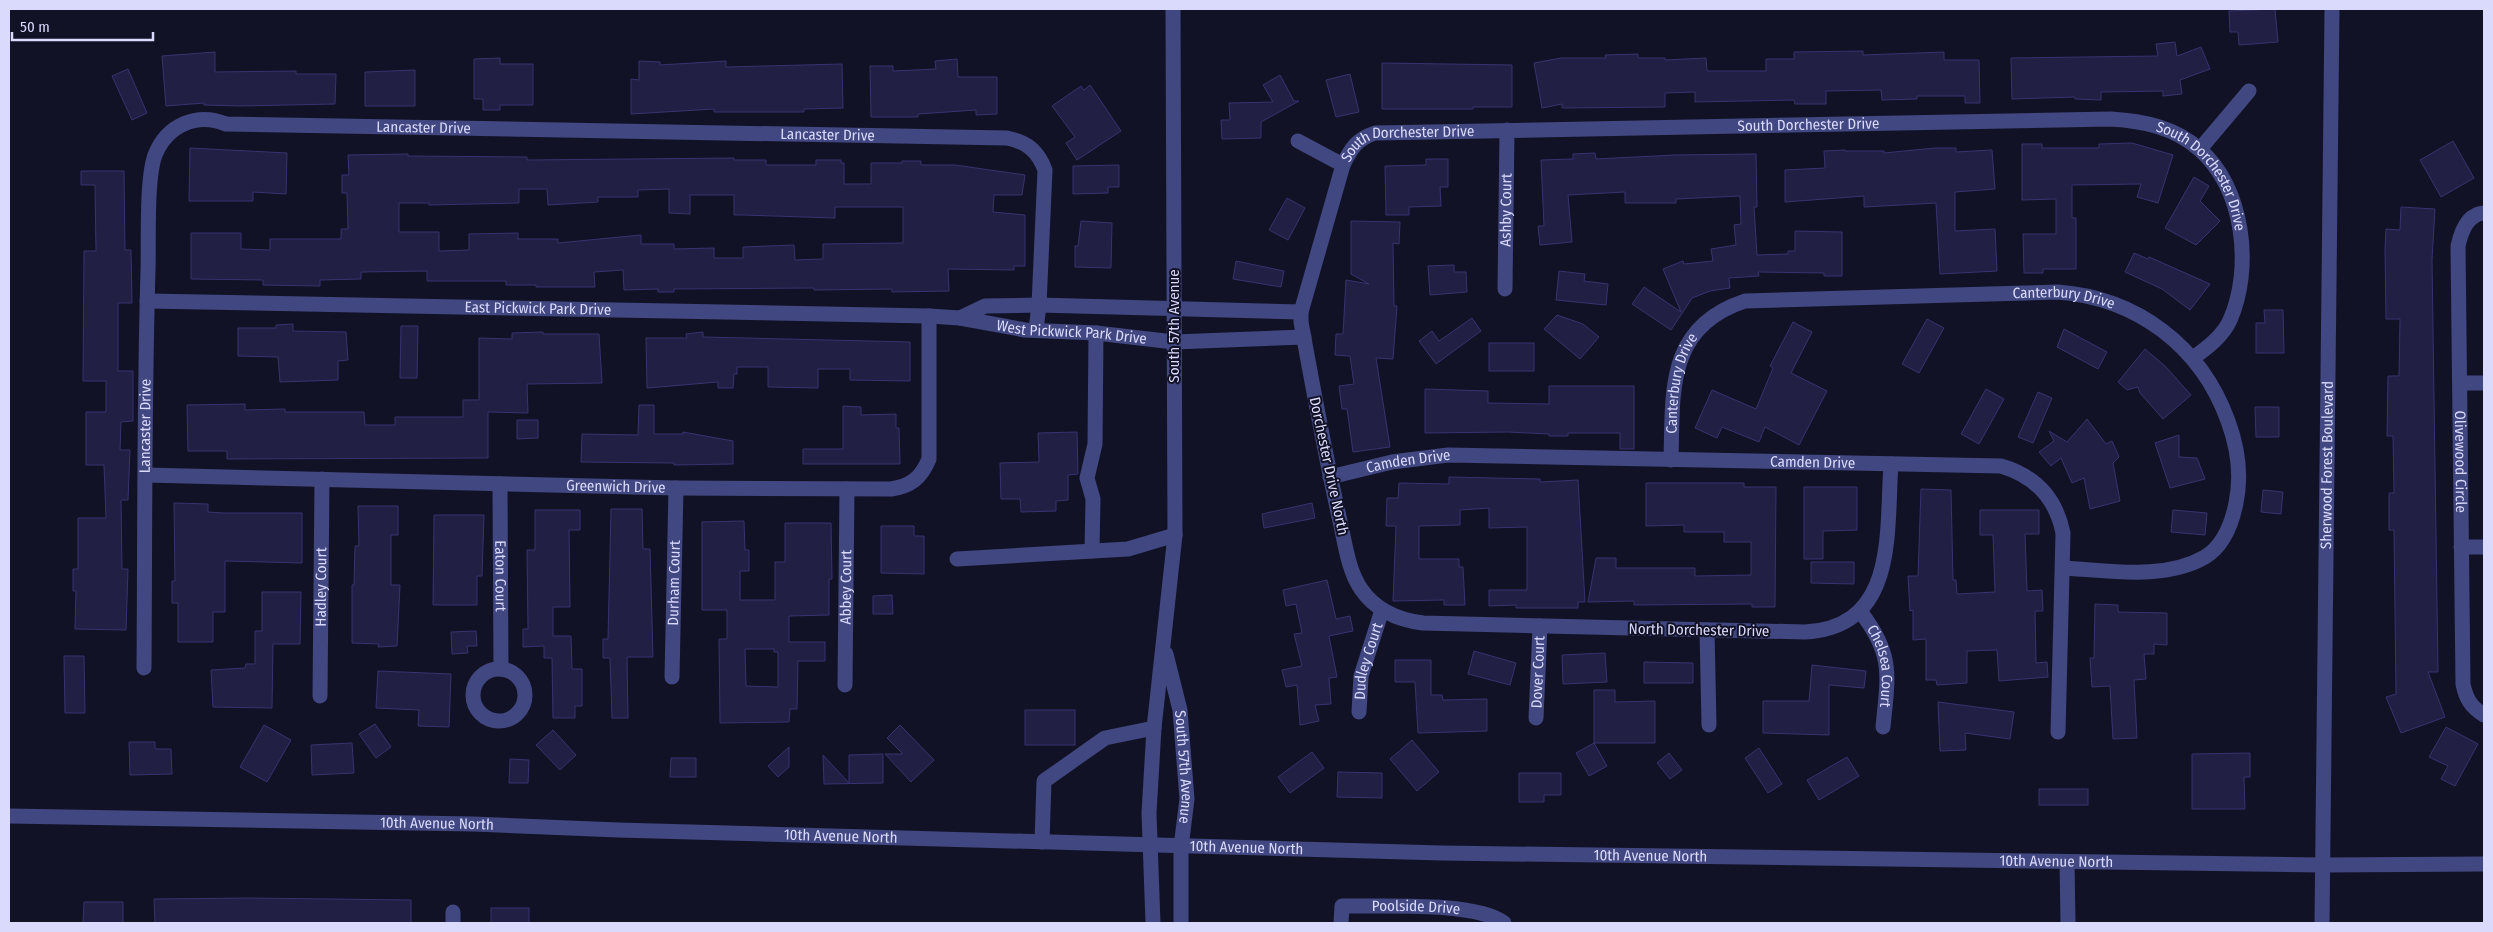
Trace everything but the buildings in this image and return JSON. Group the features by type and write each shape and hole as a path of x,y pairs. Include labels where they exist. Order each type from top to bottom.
{"street":[{"name":"South 57th Avenue","path":"1153,923 1148,846 1154,728 1175,535 1173,9"},
{"name":"Sherwood Forest Boulevard","path":"2322,923 2332,9"},
{"path":"2200,149 2249,91"},
{"name":"Lancaster Drive","path":"144,668 147,301 152,166 156,153 167,137 185,123 198,119 213,118 226,124 997,138 1021,141 1038,155 1045,170 1039,305 1036,330"},
{"name":"South Dorchester Drive","path":"1301,312 1343,165 1353,146 1363,137 1375,133 2138,120 2166,129 2200,149 2221,175 2236,213 2241,240 2241,268 2238,295 2230,321 2215,340 2193,358"},
{"name":"Ashby Court","path":"1505,289 1507,130"},
{"path":"1298,141 1343,165"},
{"name":"Olivewood Circle","path":"2484,214 2468,221 2460,232 2458,246 2463,684 2466,698 2474,709 2484,715"},
{"name":"Canterbury Drive","path":"1671,460 1673,388 1679,360 1685,346 1694,334 1717,313 1745,301 2058,292 2074,293 2102,299 2129,309 2154,323 2193,358 2210,382 2223,408 2237,450 2238,494 2230,523 2216,549 2203,558 2160,571 2063,568"},
{"name":"East Pickwick Park Drive","path":"147,301 719,310 929,316"},
{"name":"West Pickwick Park Drive","path":"960,318 985,306 1039,305 1301,312"},
{"name":"Dorchester Drive North","path":"1301,312 1330,477 1354,576 1369,599 1382,610"},
{"name":"West Pickwick Park Drive","path":"929,316 960,318 1036,330 1174,342 1304,336"},
{"name":"Greenwich Drive","path":"146,475 676,488 891,489 904,487 916,481 924,471 929,459 929,316"},
{"path":"1092,551 1093,499 1087,478 1094,444 1096,334"},
{"path":"2460,383 2484,383"},
{"name":"Camden Drive","path":"1330,477 1392,462 1448,455 2001,466 2026,476 2047,494 2060,519 2063,533 2063,568 2058,732"},
{"name":"North Dorchester Drive","path":"1382,610 1395,617 1423,623 1819,631 1845,622 1860,612 1870,599 1882,574 1891,464"},
{"name":"Hadley Court","path":"320,696 322,479"},
{"name":"Eaton Court","path":"500,484 501,669"},
{"name":"Durham Court","path":"672,677 676,488"},
{"name":"Abbey Court","path":"845,685 847,489"},
{"path":"957,559 1128,549 1175,535"},
{"path":"2461,547 2484,546"},
{"name":"Dudley Court","path":"1359,712 1361,676 1382,610"},
{"name":"Chelsea Court","path":"1860,612 1879,638 1887,664 1883,728"},
{"name":"Dover Court","path":"1536,718 1540,626"},
{"path":"1707,630 1709,726"},
{"name":"South 57th Avenue","path":"1163,642 1180,710 1187,799 1181,847 1181,923"},
{"path":"1042,842 1044,781 1105,738 1154,728"},
{"name":"10th Avenue North","path":"9,816 463,823 618,830 1181,847 2067,862 2323,865 2484,864"},
{"path":"2067,862 2068,923"},
{"name":"Poolside Drive","path":"1342,923 1342,906 1465,909 1491,915 1504,923"}]}
